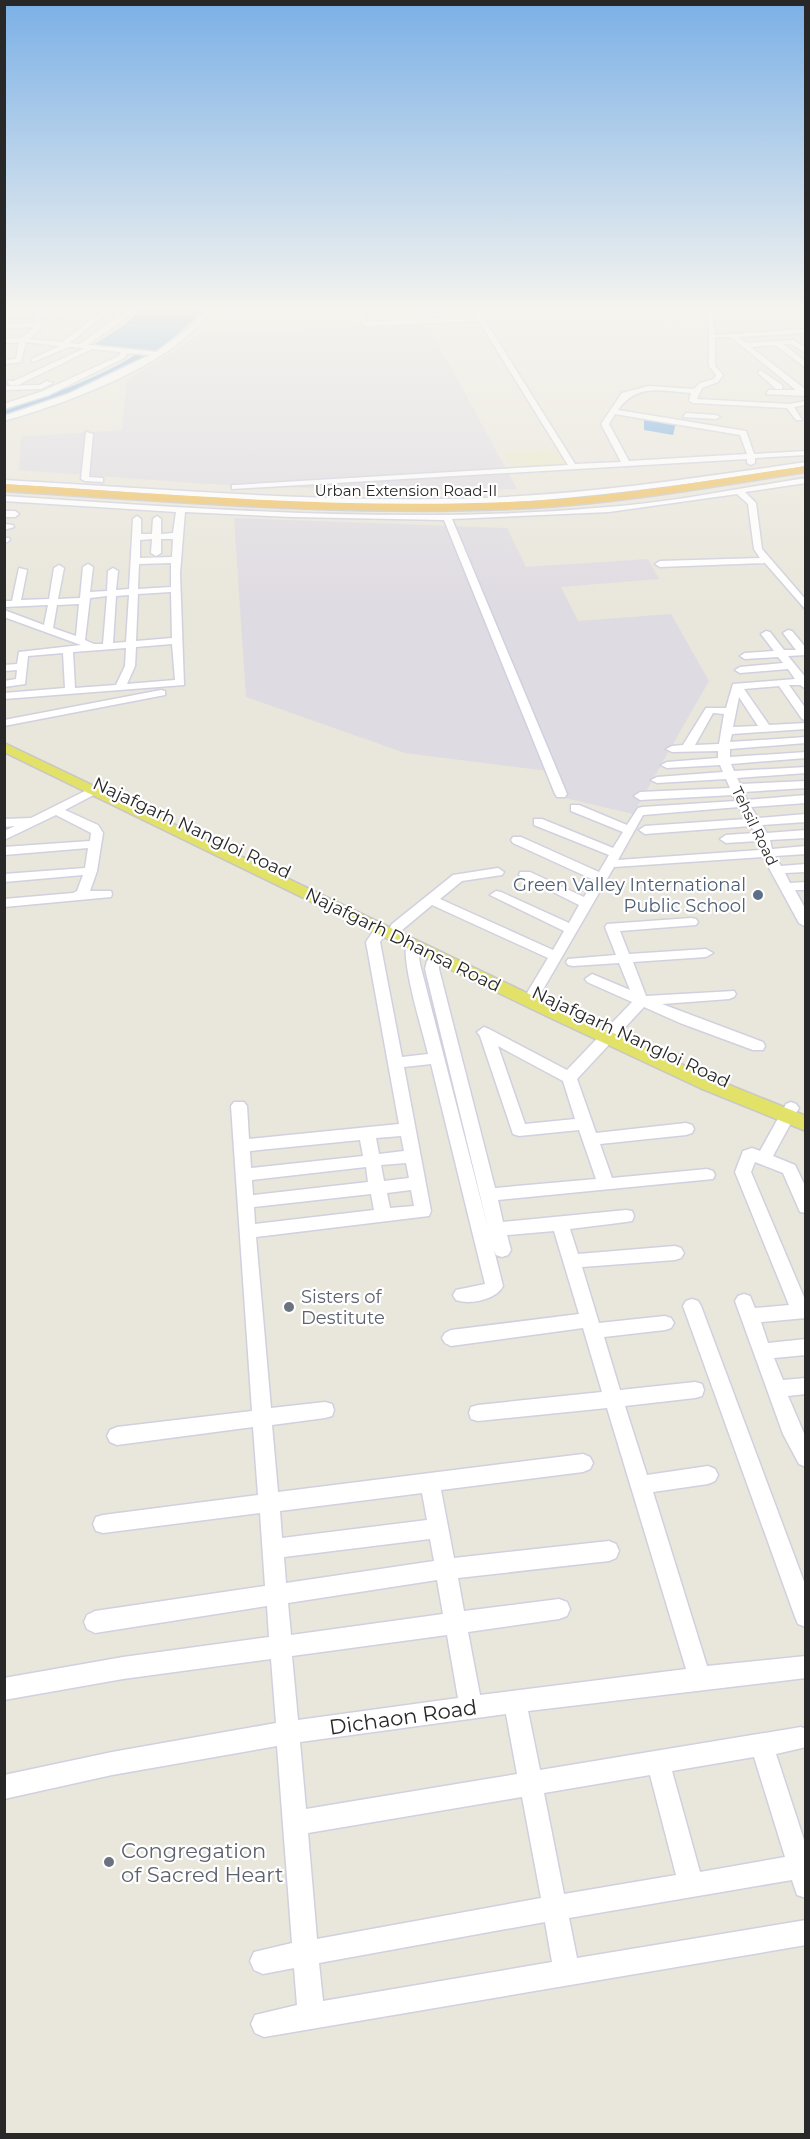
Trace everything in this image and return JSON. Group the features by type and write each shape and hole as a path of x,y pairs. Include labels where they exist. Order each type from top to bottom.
{"highway":[{"name":"Urban Extension Road-II","path":"541,505 661,491 806,469"},
{"name":"Urban Extension Road-II","path":"4,492 412,512 541,505 675,494 806,475"},
{"path":"68,485 82,489 166,493 201,501"},
{"name":"Urban Extension Road-II","path":"4,487 201,501"},
{"path":"541,505 546,500 638,488"},
{"path":"73,503 96,501 172,505 201,501"},
{"path":"541,505 567,510 669,502"}],"main road":[{"path":"4,737 25,752"},
{"name":"Najafgarh Dhansa Road","path":"4,747 25,752 389,928 427,949 610,1035 794,1113 806,1124"},
{"name":"Najafgarh Nangloi Road","path":"427,949 534,993 610,1035"}],"street":[{"path":"4,419 42,406"},
{"path":"535,406 573,467"},
{"path":"618,406 605,424 626,463"},
{"path":"716,419 717,406"},
{"path":"783,406 789,406 800,418"},
{"path":"645,407 716,419 722,423 726,432"},
{"path":"614,412 744,434 751,455 751,472"},
{"path":"682,423 716,419"},
{"path":"89,434 85,479 319,500 434,489 573,467 806,453"},
{"path":"4,482 181,489 434,489 495,500 638,488 806,464"},
{"path":"4,498 342,516 447,517 582,512 669,502 806,480"},
{"path":"738,490 752,503 757,544 767,560 806,607"},
{"path":"4,723 182,689 176,641 177,536 181,508"},
{"path":"4,514 15,514"},
{"path":"447,517 561,794"},
{"path":"120,688 130,666 137,519"},
{"path":"156,553 157,519"},
{"path":"136,537 177,536"},
{"path":"135,561 177,560"},
{"path":"660,564 767,560"},
{"path":"80,642 87,567"},
{"path":"48,630 59,568"},
{"path":"16,604 22,570"},
{"path":"682,573 775,570"},
{"path":"108,645 113,571"},
{"path":"4,604 54,603 111,594 177,589"},
{"path":"4,613 92,646"},
{"path":"788,633 804,652"},
{"path":"766,634 779,654 804,683"},
{"path":"4,684 21,682 25,653 69,653 131,648 176,641"},
{"path":"69,653 92,646 108,645 131,648"},
{"path":"745,656 804,652"},
{"path":"69,653 70,692"},
{"path":"740,670 790,666"},
{"path":"4,668 22,667"},
{"path":"4,696 180,683"},
{"path":"782,683 806,717"},
{"path":"737,686 804,683"},
{"path":"737,686 766,729"},
{"name":"Tehsil Road","path":"737,686 726,731 724,761 743,804 763,836 766,852 806,922"},
{"path":"687,748 710,710 730,711"},
{"path":"726,731 806,726"},
{"path":"672,748 806,740"},
{"path":"667,765 806,755"},
{"path":"657,780 806,770"},
{"path":"640,796 806,784"},
{"path":"4,836 98,789"},
{"path":"534,993 601,878 616,859 629,830 640,814 806,799"},
{"path":"575,808 629,830"},
{"path":"56,810 94,828 97,833 91,871 80,896"},
{"path":"645,830 806,818"},
{"path":"4,823 35,820"},
{"path":"538,822 616,859 806,850"},
{"path":"726,839 806,834"},
{"path":"516,840 601,878"},
{"path":"4,850 94,844"},
{"path":"776,870 806,868"},
{"path":"4,878 91,871"},
{"path":"247,1231 422,1212 409,1129 373,942 458,878 498,872"},
{"path":"525,875 586,903"},
{"path":"786,887 806,886"},
{"path":"4,903 106,894"},
{"path":"496,895 571,929"},
{"path":"431,900 555,956"},
{"path":"640,1001 612,927 691,922"},
{"path":"462,1295 489,1291 494,1286 412,960 427,949 502,1250"},
{"path":"573,962 706,953"},
{"path":"592,979 640,1001 758,1046"},
{"path":"569,1078 640,1001 729,994"},
{"path":"606,1185 587,1131 569,1078 483,1032 519,1130 587,1131 686,1129"},
{"path":"396,1063 436,1059"},
{"path":"239,1106 247,1231 311,2017"},
{"path":"763,1159 794,1113"},
{"path":"242,1146 409,1129"},
{"path":"367,1133 383,1216"},
{"path":"806,1207 789,1169 750,1154 742,1172 803,1312 747,1309 777,1389 799,1433 806,1458"},
{"path":"243,1175 413,1156"},
{"path":"488,1195 707,1175"},
{"path":"245,1202 418,1183"},
{"path":"496,1229 626,1216"},
{"path":"560,1224 700,1678"},
{"path":"571,1261 675,1253"},
{"path":"692,1306 806,1617"},
{"path":"451,1338 591,1326 665,1323"},
{"path":"762,1351 806,1347"},
{"path":"777,1389 806,1386"},
{"path":"478,1413 695,1390"},
{"path":"117,1436 326,1410"},
{"path":"103,1524 583,1463"},
{"path":"640,1485 708,1475"},
{"path":"430,1482 471,1707"},
{"path":"273,1550 438,1528"},
{"path":"95,1622 446,1569 609,1551"},
{"path":"4,1689 123,1668 281,1645 559,1609"},
{"name":"Dichaon Road","path":"4,1787 75,1770 288,1732 515,1701 806,1667"},
{"path":"515,1701 567,1972"},
{"path":"295,1823 801,1738"},
{"path":"263,1961 691,1885 804,1873 762,1745"},
{"path":"658,1762 691,1885"},
{"path":"264,2024 806,1932"}],"shaded area":[{"path":"124,406 472,406 517,489 380,491 208,484 19,470 21,437 122,430"},
{"path":"558,449 569,466 514,469 503,451"},
{"path":"234,518 507,528 526,567 648,559 659,579 561,587 578,621 671,614 709,681 633,814 557,796 548,771 405,753 246,697"}],"water":[{"path":"644,418 676,423 673,435 644,430"}],"waterway":[{"path":"4,414 27,406"}],"place":[{"name":"Green Valley International Public School","path":"758,895"},
{"name":"Sisters of Destitute","path":"289,1307"},
{"name":"Congregation of Sacred Heart","path":"109,1862"}]}
